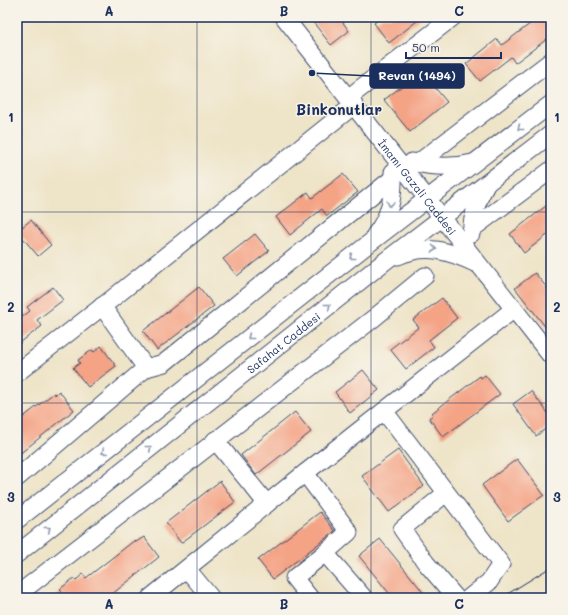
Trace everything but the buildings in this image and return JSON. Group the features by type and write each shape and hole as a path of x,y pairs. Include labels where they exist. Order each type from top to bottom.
{"street":[{"name":"İmamı Gazali Caddesi","path":"284,17 551,356"},
{"path":"17,373 102,306 453,17"},
{"path":"418,163 551,61"},
{"path":"17,520 551,104"},
{"name":"Safahat Caddesi","path":"17,554 384,262 489,180 551,134"},
{"path":"390,152 418,163 461,166 476,162"},
{"path":"367,246 380,228 391,205 393,178 390,152"},
{"path":"472,229 551,170"},
{"path":"17,478 146,368 164,364 393,178"},
{"path":"479,265 473,249 472,229 476,206 489,180"},
{"path":"384,262 416,249 428,248 452,253 479,265"},
{"path":"19,594 215,440 374,318 425,276"},
{"path":"102,306 146,368"},
{"path":"150,598 305,473 514,309"},
{"path":"384,411 501,564 489,582 470,598"},
{"path":"215,440 267,504"},
{"path":"305,473 349,532 294,578 310,598"},
{"path":"446,493 402,529 426,563 456,598"},
{"path":"325,553 364,598"},
{"path":"187,569 211,598"}],"tram line":[{"path":"501,598 551,567"}],"place":[{"name":"Revan (1494)","path":"312,73"}],"district":[{"name":"Binkonutlar","path":"339,109"}]}
